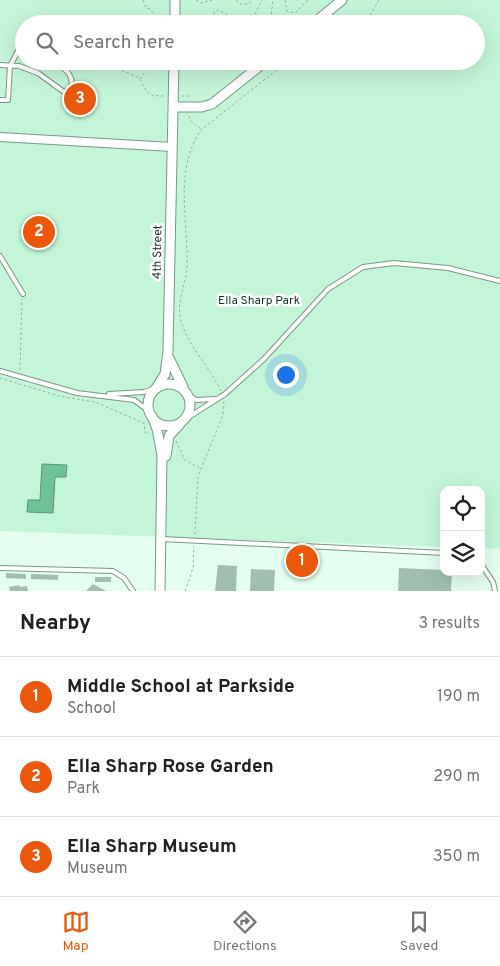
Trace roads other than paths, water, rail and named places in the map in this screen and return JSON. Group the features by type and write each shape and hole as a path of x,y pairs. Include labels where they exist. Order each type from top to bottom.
{"street":[{"path":"175,0 175,15"},
{"path":"324,15 342,0"},
{"name":"4th Street","path":"156,388 165,374 168,350 174,70"},
{"path":"173,106 189,107 212,104 255,70"},
{"path":"0,137 172,151"},
{"name":"4th Street","path":"168,350 173,370 187,393"},
{"path":"160,591 162,449 150,414 148,399 156,388 171,384 178,385 187,393 190,407 183,422 170,436 163,471"},
{"path":"150,414 164,426 183,422"}],"lane":[{"path":"0,100 8,100 10,66 15,57"},
{"path":"0,64 15,66"},
{"path":"30,70 53,82 59,90 64,92 71,89 73,82 70,74 65,70"},
{"path":"0,256 23,294"},
{"path":"183,422 225,394 264,360 328,289 363,267 394,263 448,268 500,282"},
{"path":"0,371 59,389 134,400 150,414"},
{"path":"99,394 144,392 156,388"},
{"path":"187,393 196,400 215,399"},
{"path":"160,539 440,553"},
{"path":"0,568 113,571 124,578 133,591"},
{"path":"485,570 493,582 495,591"}],"place":[{"name":"Ella Sharp Museum","path":"80,99"},
{"name":"Ella Sharp Rose Garden","path":"39,232"},
{"name":"Middle School at Parkside","path":"302,561"}],"park label":[{"name":"Ella Sharp Park","path":"259,300"}]}
